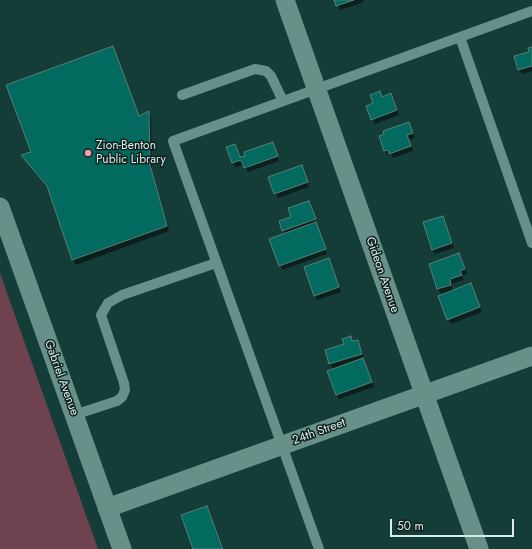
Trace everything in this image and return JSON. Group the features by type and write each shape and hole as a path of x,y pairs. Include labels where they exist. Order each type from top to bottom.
{"street":[{"name":"Gideon Avenue","path":"285,0 479,549"},
{"name":"Gabriel Avenue","path":"0,207 122,549"},
{"name":"24th Street","path":"107,508 532,356"}],"lane":[{"path":"319,549 173,141 532,11"},
{"path":"460,37 532,243"},
{"path":"182,95 255,68 266,71 271,76 283,101"},
{"path":"74,415 117,401 122,397 125,390 101,315 108,303 122,296 216,263"}],"shaded area":[{"path":"0,273 98,549 0,549"}],"building":[{"path":"334,0 354,0 336,6"},
{"name":"Zion-Benton Public Library","path":"113,46 139,116 149,111 150,165 167,226 72,260 47,186 21,155 31,152 6,85"},
{"path":"532,47 532,66 518,70 514,56 529,52 528,48"},
{"path":"380,91 382,97 391,93 397,110 371,120 366,106 373,103 370,95"},
{"path":"409,122 413,133 407,135 411,146 389,154 388,150 384,151 379,136 384,134 383,131"},
{"path":"273,142 278,156 244,168 241,160 232,163 226,147 235,144 240,157 245,156 244,152"},
{"path":"302,165 308,182 274,194 268,177"},
{"path":"309,201 316,219 282,231 279,221 291,217 288,208"},
{"path":"443,216 452,243 432,250 423,222"},
{"path":"316,222 326,249 279,266 269,239"},
{"path":"459,253 465,269 460,271 462,275 450,279 451,285 437,289 429,264"},
{"path":"329,258 339,287 314,296 304,267"},
{"path":"471,283 480,307 447,320 438,296"},
{"path":"351,336 352,341 358,340 362,354 329,364 325,350 344,344 342,339"},
{"path":"363,358 372,382 336,395 327,371"},
{"path":"207,506 223,549 193,549 181,515"}],"place":[{"name":"Zion-Benton Public Library","path":"88,153"}]}
